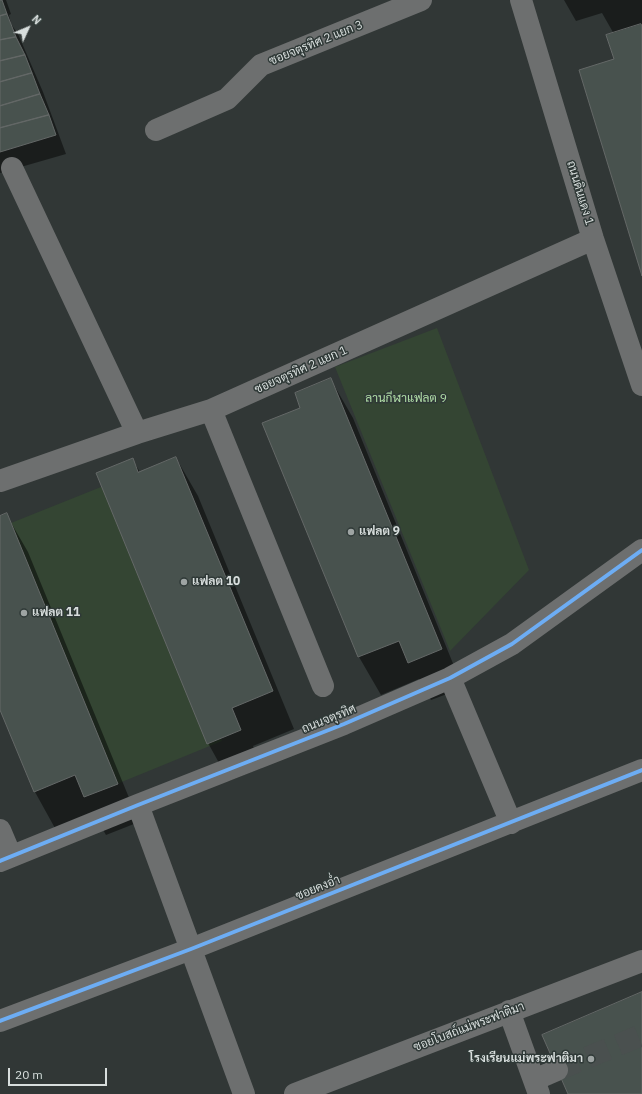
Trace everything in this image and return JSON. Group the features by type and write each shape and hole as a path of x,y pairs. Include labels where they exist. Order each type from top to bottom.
{"street":[{"name":"ซอยจตุรทิศ 2 แยก 3","path":"156,130 227,99 261,65 421,0"},
{"name":"ถนนดินแดง 1","path":"521,0 593,239 642,385"},
{"path":"12,168 137,433"},
{"name":"ซอยจตุรทิศ 2 แยก 1","path":"0,481 137,433 211,410 593,239"},
{"path":"211,410 323,686"},
{"name":"ถนนจตุรทิศ","path":"5,859 344,724 450,678 512,644 642,550"},
{"path":"450,678 511,823"},
{"name":"ซอยคงอ่ำ","path":"0,1021 191,949 642,770"},
{"path":"138,805 244,1094"},
{"path":"0,830 5,859"},
{"name":"ซอยโบสถ์แม่พระฟาติมา","path":"295,1094 642,961"},
{"path":"510,1011 537,1087 557,1070"}],"green space":[{"name":"ลานกีฬาแฟลต 9","path":"437,328 529,570 450,651 335,367"},
{"path":"116,481 222,741 107,788 1,527"}],"building":[{"path":"0,0 2,0 7,14 0,16"},
{"path":"7,14 16,37 0,40 0,16"},
{"path":"641,24 642,276 579,70 614,59 606,35"},
{"path":"16,37 25,55 0,61 0,40"},
{"path":"25,55 32,73 0,82 0,61"},
{"path":"32,73 40,94 0,106 0,82"},
{"path":"40,94 49,115 0,128 0,106"},
{"path":"49,115 56,135 0,152 0,128"},
{"name":"แฟลต 9","path":"331,378 442,649 408,663 399,641 358,657 262,423 300,408 295,393"},
{"name":"แฟลต 10","path":"176,457 273,691 232,708 241,730 207,744 96,473 133,458 138,472"},
{"name":"แฟลต 11","path":"7,513 118,784 84,797 75,775 34,792 0,710 0,516"},
{"name":"โรงเรียนแม่พระฟาติมา","path":"642,992 642,1094 568,1094 542,1035"}],"tunnel":[{"path":"557,1070 642,1035"}],"cycle path":[{"path":"0,861 344,724 450,678 512,644 642,550"},
{"path":"0,1021 191,949 642,770"}],"place":[{"name":"แฟลต 9","path":"351,532"},
{"name":"แฟลต 10","path":"184,582"},
{"name":"แฟลต 11","path":"24,613"},
{"name":"โรงเรียนแม่พระฟาติมา","path":"591,1059"}]}
